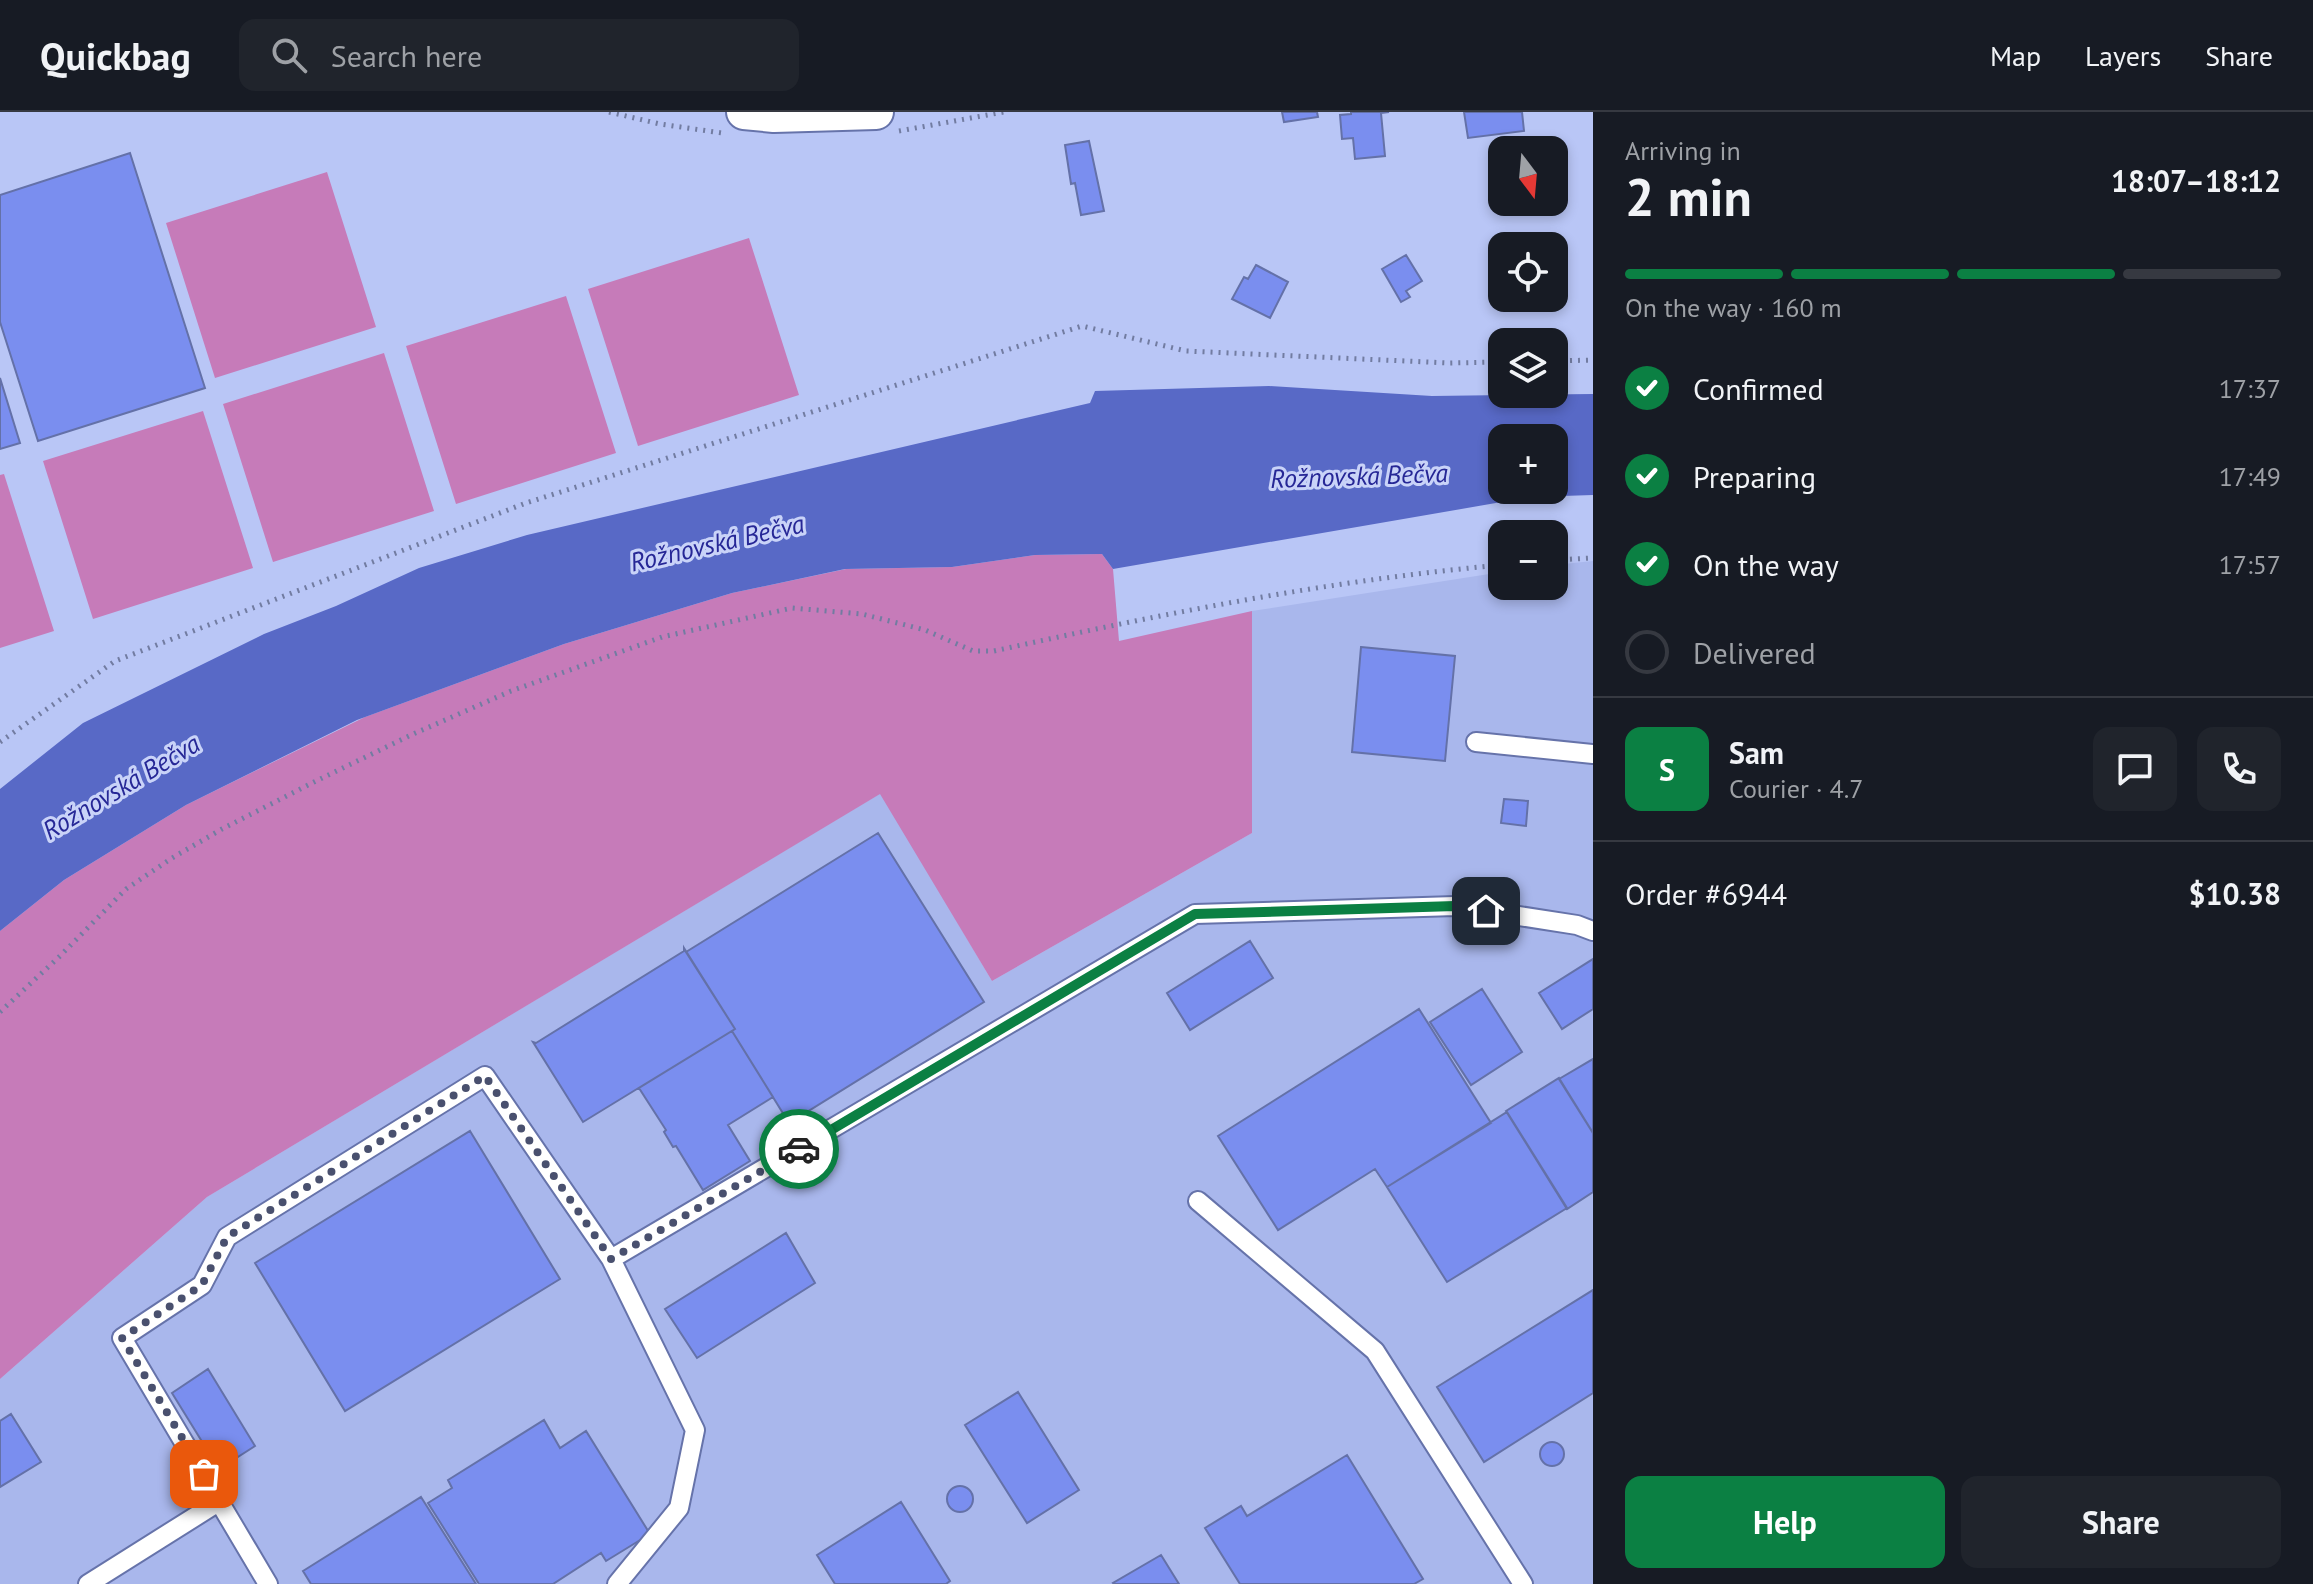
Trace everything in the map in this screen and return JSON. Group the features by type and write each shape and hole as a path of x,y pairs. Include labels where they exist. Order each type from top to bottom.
{"street":[{"path":"744,112 774,115 876,112"}],"lane":[{"path":"1476,742 1593,754"},
{"path":"611,1259 1195,914 1455,906 1577,925 1593,931"},
{"path":"268,1584 122,1338 202,1285 227,1237 485,1076 611,1259 695,1430 679,1508 617,1584"},
{"path":"1198,1201 1375,1351 1523,1584"},
{"path":"88,1584 220,1501"}],"path":[{"path":"0,742 115,661 526,503 1082,326 1186,351 1488,362"},
{"path":"1568,361 1593,360"},
{"path":"1568,559 1593,558"},
{"path":"0,1012 126,889 222,829 411,735 511,691 662,637 792,608 862,614 925,630 973,651 994,651 1273,594 1420,572 1488,566"}],"shaded area":[{"path":"327,172 376,327 215,378 166,223"},
{"path":"749,238 799,395 638,446 588,289"},
{"path":"566,296 616,453 456,504 406,346"},
{"path":"384,353 434,511 273,562 223,404"},
{"path":"203,411 253,568 93,619 43,461"},
{"path":"4,474 54,631 0,648 0,475"},
{"path":"1102,554 1113,569 1119,641 1252,611 1252,833 992,981 880,794 207,1197 0,1379 0,931 64,880 186,805 365,717 564,644 732,593 846,569 952,567 1035,555"},
{"path":"1593,561 1593,1584 0,1584 0,1379 207,1197 881,793 992,981 1252,833 1252,611 1488,574 1488,600 1568,600 1568,564"}],"water":[{"name":"Rožnovská Bečva","path":"1269,386 1432,396 1488,395 1488,408 1568,408 1568,394 1593,394 1593,495 1568,496 1568,424 1488,424 1490,504 1113,569 1102,554 1035,555 952,567 845,569 732,593 564,644 357,720 186,805 64,880 0,931 0,789 83,723 264,634 336,606 419,568 527,535 1090,403 1095,391"}],"building":[{"path":"1282,112 1317,112 1318,117 1284,122"},
{"path":"1389,112 1381,113 1385,156 1355,159 1353,138 1342,139 1340,115"},
{"path":"1464,112 1522,112 1524,131 1468,138"},
{"path":"1089,141 1104,211 1081,215 1075,183 1071,184 1065,145"},
{"path":"130,153 205,388 38,441 0,322 0,195"},
{"path":"1406,255 1422,281 1406,291 1410,297 1401,302 1382,269"},
{"path":"1256,265 1288,282 1270,318 1232,299 1244,277 1248,279"},
{"path":"0,378 20,443 0,449"},
{"path":"1361,647 1455,656 1445,761 1352,752"},
{"path":"1504,799 1528,801 1526,826 1501,823"},
{"path":"878,833 984,1002 789,1123 686,952"},
{"path":"1250,941 1273,978 1190,1030 1167,993"},
{"path":"684,948 735,1029 583,1122 533,1042 536,1043 684,951"},
{"path":"1593,959 1593,1009 1562,1029 1539,993"},
{"path":"1482,989 1522,1052 1471,1085 1430,1022"},
{"path":"1419,1009 1491,1123 1387,1187 1375,1169 1278,1230 1218,1136"},
{"path":"732,1031 773,1097 728,1125 750,1161 703,1190 676,1146 673,1147 664,1132 666,1130 639,1088"},
{"path":"1593,1059 1593,1133 1559,1079"},
{"path":"1559,1078 1593,1133 1593,1192 1567,1209 1506,1111"},
{"path":"1507,1112 1567,1208 1447,1282 1387,1187"},
{"path":"470,1131 560,1279 345,1411 255,1263"},
{"path":"786,1233 815,1283 697,1358 665,1309"},
{"path":"1593,1290 1593,1393 1484,1462 1437,1387"},
{"path":"208,1369 255,1446 219,1469 172,1393"},
{"path":"1018,1392 1079,1490 1027,1523 965,1425"},
{"path":"11,1414 41,1462 0,1487 0,1421"},
{"path":"544,1420 560,1448 586,1431 650,1534 606,1561 601,1553 553,1584 479,1584 428,1503 452,1488 448,1480"},
{"path":"1552,1442 1563,1449 1564,1454 1557,1465 1552,1466 1541,1459 1540,1454 1547,1443"},
{"path":"1347,1455 1423,1579 1414,1584 1240,1584 1205,1528 1241,1506 1247,1516"},
{"path":"960,1486 969,1490 973,1499 969,1508 960,1512 951,1508 947,1499 951,1490"},
{"path":"421,1497 476,1584 311,1584 303,1571"},
{"path":"901,1502 950,1581 946,1584 835,1584 817,1555"},
{"path":"1161,1555 1179,1584 1113,1583"}],"way so far":[{"path":"204,1474 122,1338 202,1285 227,1237 485,1076 611,1259 799,1149"}],"route":[{"path":"799,1149 1195,914 1455,906 1486,911"}]}
